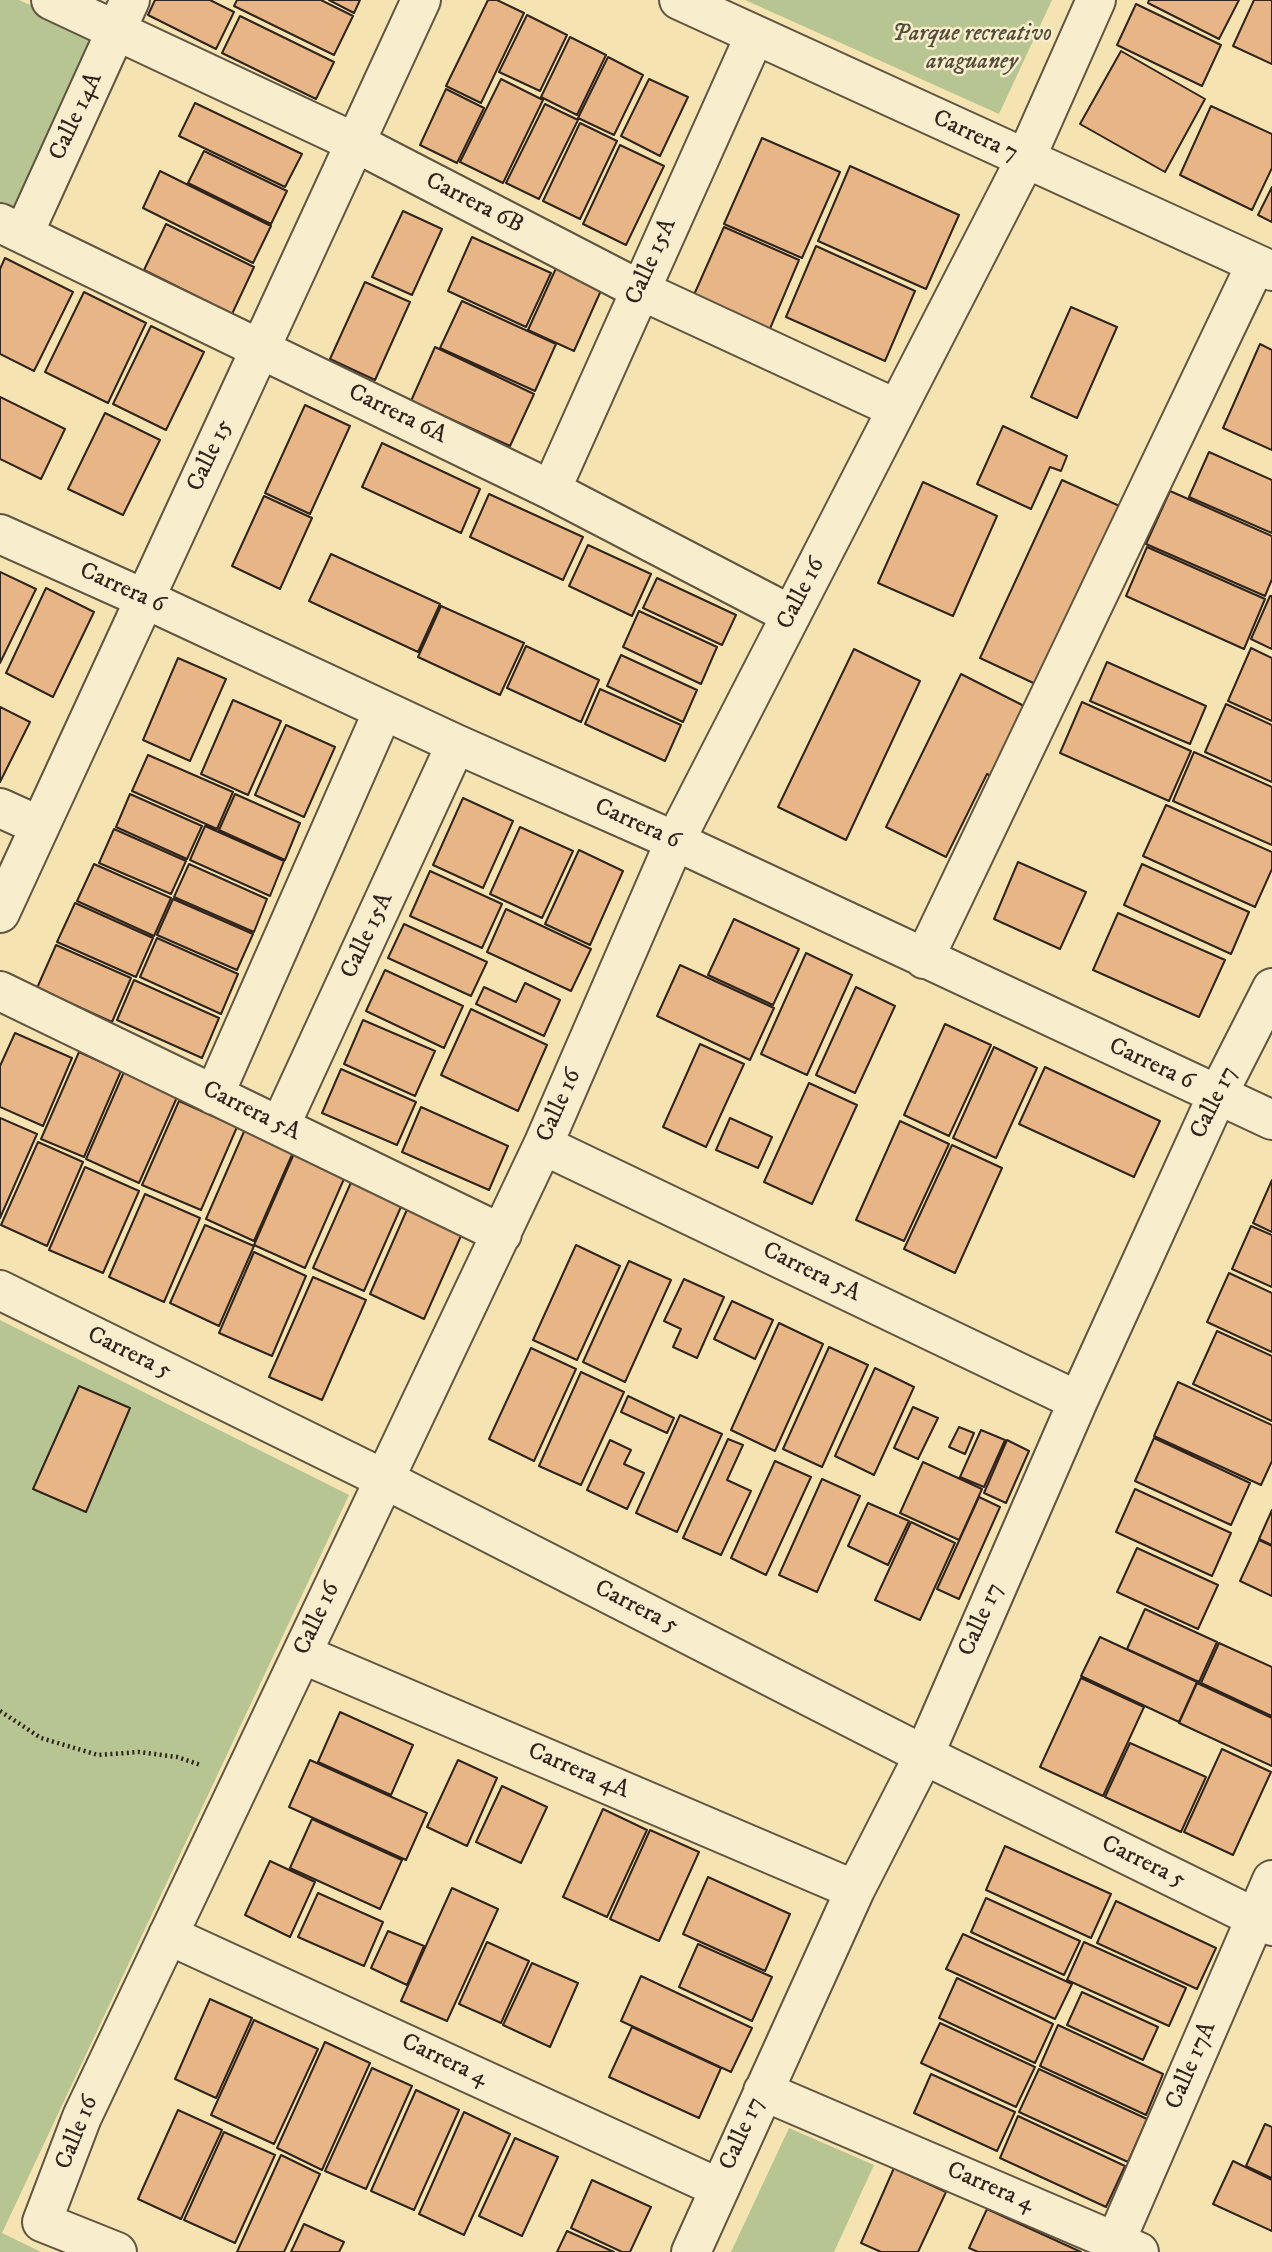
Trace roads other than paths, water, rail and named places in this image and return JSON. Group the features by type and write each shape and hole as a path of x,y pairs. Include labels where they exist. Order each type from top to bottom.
{"street":[{"name":"Carrera 6B","path":"51,0 124,15 356,143 640,290 897,409"},
{"name":"Calle 15","path":"0,912 421,0"},
{"name":"Carrera 7","path":"679,0 1264,268"},
{"name":"Calle 16","path":"117,2252 42,2222 82,2117 502,1234 675,841 1025,160 1096,0"},
{"name":"Calle 14A","path":"12,228 124,15"},
{"name":"Calle 15A","path":"551,490 755,35"},
{"name":"Carrera 6A","path":"12,228 551,490 791,615"},
{"path":"924,959 1264,268"},
{"name":"Carrera 6","path":"0,534 383,711 675,841 1272,1120"},
{"path":"214,1095 383,711"},
{"name":"Calle 15A","path":"280,1126 456,744"},
{"path":"0,808 40,826"},
{"name":"Calle 17","path":"691,2252 855,1890 923,1755 1078,1401 1217,1096 1272,988"},
{"name":"Carrera 5A","path":"0,991 502,1234"},
{"name":"Carrera 5A","path":"543,1145 1078,1401"},
{"name":"Carrera 5","path":"0,1290 384,1479 923,1755 1264,1922"},
{"name":"Carrera 4A","path":"302,1654 855,1890"},
{"name":"Calle 17A","path":"1122,2248 1264,1922 1272,1880"},
{"name":"Carrera 4","path":"169,1935 719,2188"},
{"name":"Carrera 4","path":"763,2091 1122,2248"}],"park label":[{"name":"Parque recreativo araguaney","path":"972,49"}]}
